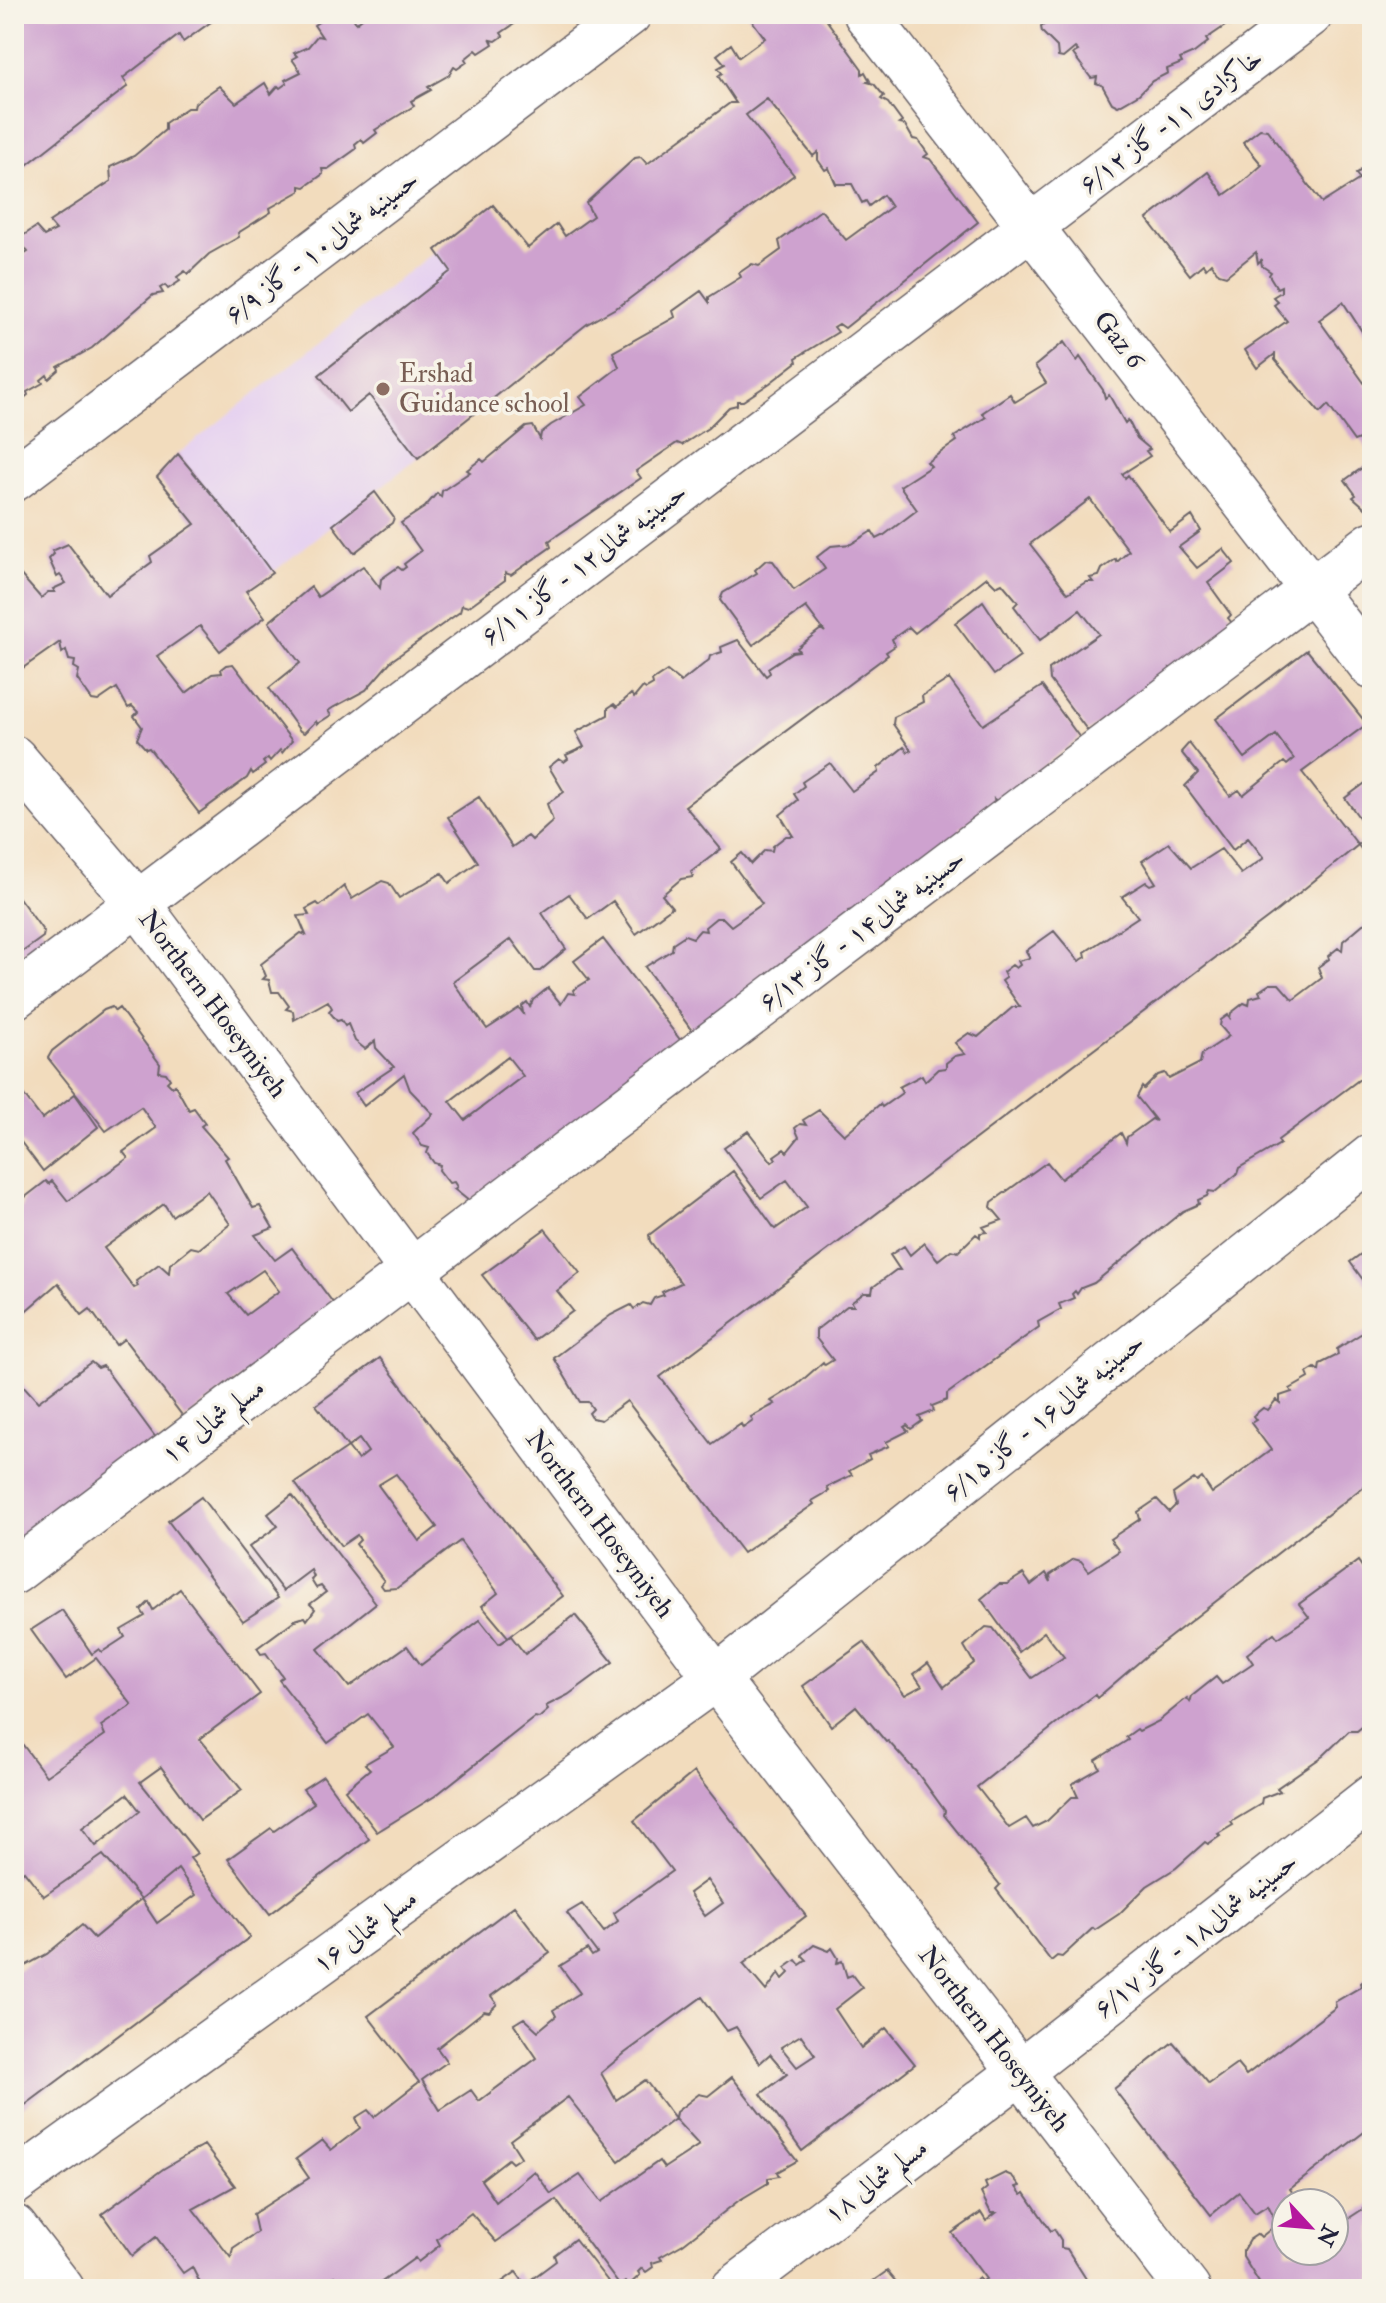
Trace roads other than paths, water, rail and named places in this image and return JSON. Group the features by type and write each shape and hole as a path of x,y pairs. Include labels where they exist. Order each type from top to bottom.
{"street":[{"name":"حسینیه شمالی۱۰ - گاز ۶/۹","path":"14,479 629,14"},
{"name":"Gaz 6","path":"866,14 1372,667"},
{"name":"خاکزادی ۱۱- گاز ۶/۱۲","path":"1032,228 1311,14"},
{"name":"حسینیه شمالی۱۲ - گاز ۶/۱۱","path":"14,997 136,901 1032,228"},
{"name":"حسینیه شمالی۱۴ - گاز ۶/۱۳","path":"411,1271 1372,544"},
{"name":"Northern Hoseyniyeh","path":"14,758 136,901 716,1678 1188,2289"},
{"name":"حسینیه شمالی۱۶ - گاز ۶/۱۵","path":"716,1678 1372,1156"},
{"name":"مسلم شمالی ۱۴","path":"14,1572 411,1271"},
{"name":"مسلم شمالی ۱۶","path":"14,2183 716,1678"},
{"name":"حسینیه شمالی۱۸ - گاز ۶/۱۷","path":"1019,2073 1372,1797"},
{"name":"مسلم شمالی ۱۸","path":"733,2289 1019,2073"},
{"path":"14,2227 62,2289"}],"place":[{"name":"Ershad Guidance school","path":"383,389"}]}
